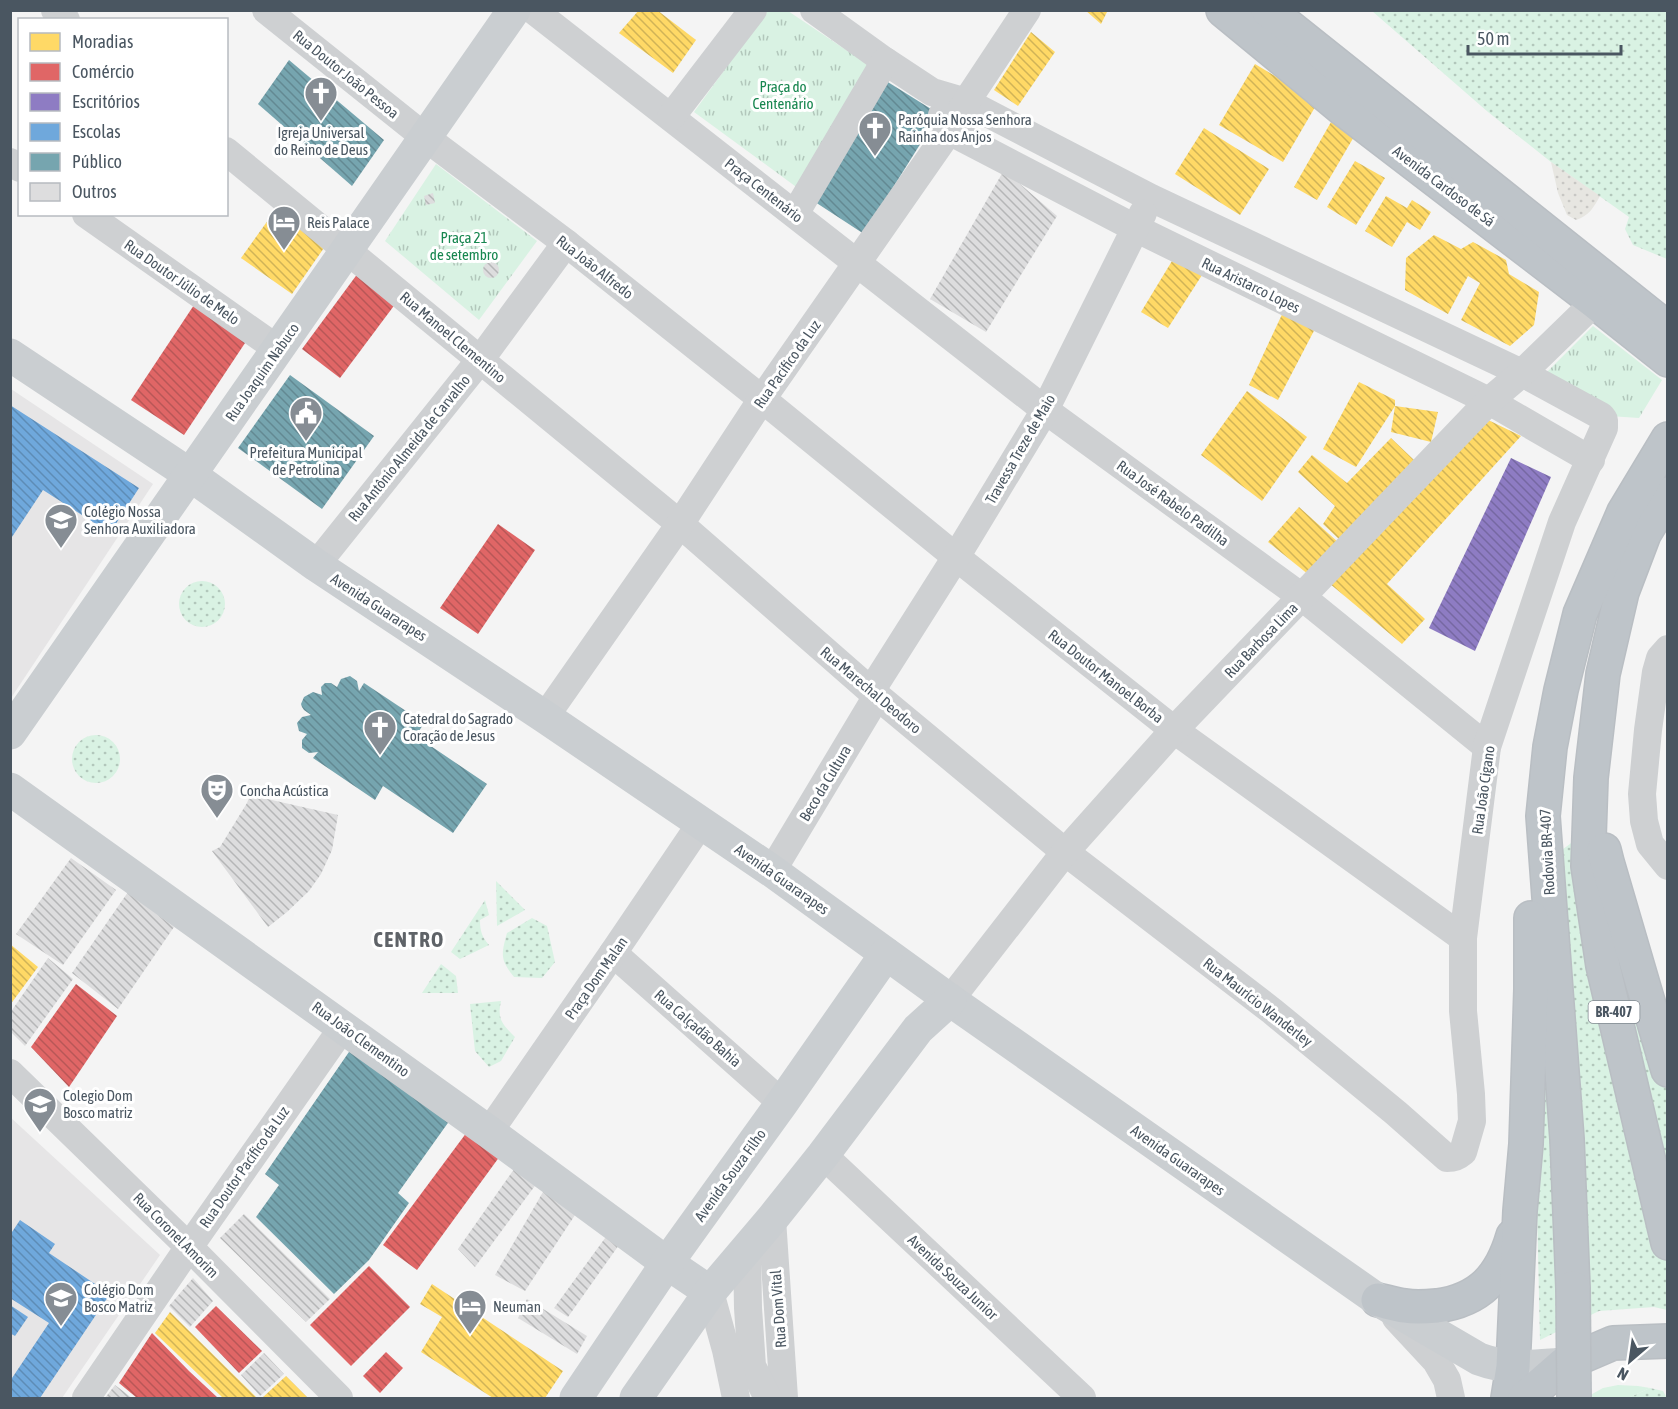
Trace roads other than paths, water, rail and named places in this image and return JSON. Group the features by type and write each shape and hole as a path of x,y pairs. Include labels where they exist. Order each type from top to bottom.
{"highway":[{"name":"Avenida Cardoso de Sá","path":"1223,10 1343,109 1668,360"},
{"name":"Avenida Cardoso de Sá","path":"1268,10 1668,329"},
{"name":"Rodovia BR-407","path":"1574,1398 1568,1139 1543,816 1551,747 1561,690 1580,614 1624,512 1668,439"},
{"name":"BR-407","path":"1668,494 1644,534 1622,592 1603,674 1591,778 1588,866 1603,966 1668,1243"},
{"path":"1591,778 1606,862 1668,1070"},
{"path":"1511,1383 1526,1144 1531,871 1543,816"},
{"path":"1378,1300 1407,1307 1427,1307 1450,1304 1468,1298 1485,1287 1500,1269 1520,1211"},
{"path":"1525,1398 1564,1364 1613,1344 1668,1341"}],"main road":[{"name":"Rua Joaquim Nabuco","path":"10,733 514,10"},
{"name":"Avenida Guararapes","path":"10,355 189,474 316,566 545,717 772,871 950,1000 1378,1300 1479,1359 1496,1365 1511,1383 1564,1364"},
{"name":"Rua João Clementino","path":"10,789 710,1292"},
{"name":"Avenida Souza Filho","path":"576,1398 667,1263 886,954"},
{"path":"636,1398 710,1292 824,1155 918,1029 950,1000"}],"street":[{"name":"Rua Doutor João Pessoa","path":"266,10 426,138"},
{"name":"Praça Centenário","path":"533,10 857,263"},
{"path":"671,117 753,10"},
{"path":"814,10 932,92 966,102 1151,198 1522,373"},
{"name":"Rua Pacífico da Luz","path":"545,717 680,524 762,399 949,131 1027,10"},
{"path":"795,214 885,61"},
{"path":"932,92 949,131"},
{"name":"Rua Aristarco Lopes","path":"949,131 1135,228 1489,401 1591,460"},
{"name":"Rua João Alfredo","path":"426,138 566,243 762,399"},
{"name":"Rua Manoel Clementino","path":"228,152 680,524"},
{"name":"Travessa Treze de Maio","path":"874,693 1045,410 1151,198"},
{"name":"Rua Doutor Júlio de Melo","path":"89,216 279,350"},
{"name":"Rua Antônio Almeida de Carvalho","path":"316,566 480,360 566,243"},
{"name":"Rua José Rabelo Padilha","path":"857,263 1045,410 1302,597 1487,747"},
{"name":"Rua Barbosa Lima","path":"950,1000 1065,852 1174,730 1489,401 1522,373 1595,302"},
{"name":"Rua João Cigano","path":"1447,1158 1455,1158 1463,1152 1472,1121 1463,1011 1463,938 1487,747 1562,522 1604,428 1604,420 1601,416 1522,373"},
{"name":"Rua Doutor Manoel Borba","path":"762,399 1174,730 1463,938"},
{"name":"Rua Marechal Deodoro","path":"680,524 874,693 1065,852"},
{"path":"1668,649 1660,658 1656,672 1642,794 1644,821 1650,844 1668,866"},
{"name":"Beco da Cultura","path":"772,871 874,693"},
{"name":"Praça Dom Malan","path":"489,1132 700,823"},
{"name":"Rua Maurício Wanderley","path":"1065,852 1272,1011 1447,1158"},
{"name":"Rua Calçadão Bahia","path":"613,953 782,1103"},
{"name":"Rua Doutor Pacífico da Luz","path":"86,1398 343,1027"},
{"name":"Rua Coronel Amorim","path":"10,1073 189,1247 339,1398"},
{"name":"Avenida Souza Junior","path":"824,1155 1082,1398"},
{"name":"Rua Dom Vital","path":"772,1219 784,1398"},
{"path":"747,1249 752,1366 768,1398"},
{"path":"710,1292 736,1398"},
{"path":"1378,1300 1413,1334 1436,1361 1447,1380 1451,1398"}],"place":[{"name":"Igreja Universal do Reino de Deus","path":"321,122"},
{"name":"Paróquia Nossa Senhora Rainha dos Anjos","path":"875,157"},
{"name":"Reis Palace","path":"284,251"},
{"name":"Prefeitura Municipal de Petrolina","path":"306,442"},
{"name":"Colégio Nossa Senhora Auxiliadora","path":"61,549"},
{"name":"Catedral do Sagrado Coração de Jesus","path":"380,756"},
{"name":"Concha Acústica","path":"217,819"},
{"name":"Colegio Dom Bosco matriz","path":"40,1133"},
{"name":"Colégio Dom Bosco Matriz","path":"61,1327"},
{"name":"Neuman","path":"470,1335"}],"district":[{"name":"CENTRO","path":"409,939"}],"park label":[{"name":"Praça do Centenário","path":"783,94"},
{"name":"Praça 21 de setembro","path":"464,246"}]}
